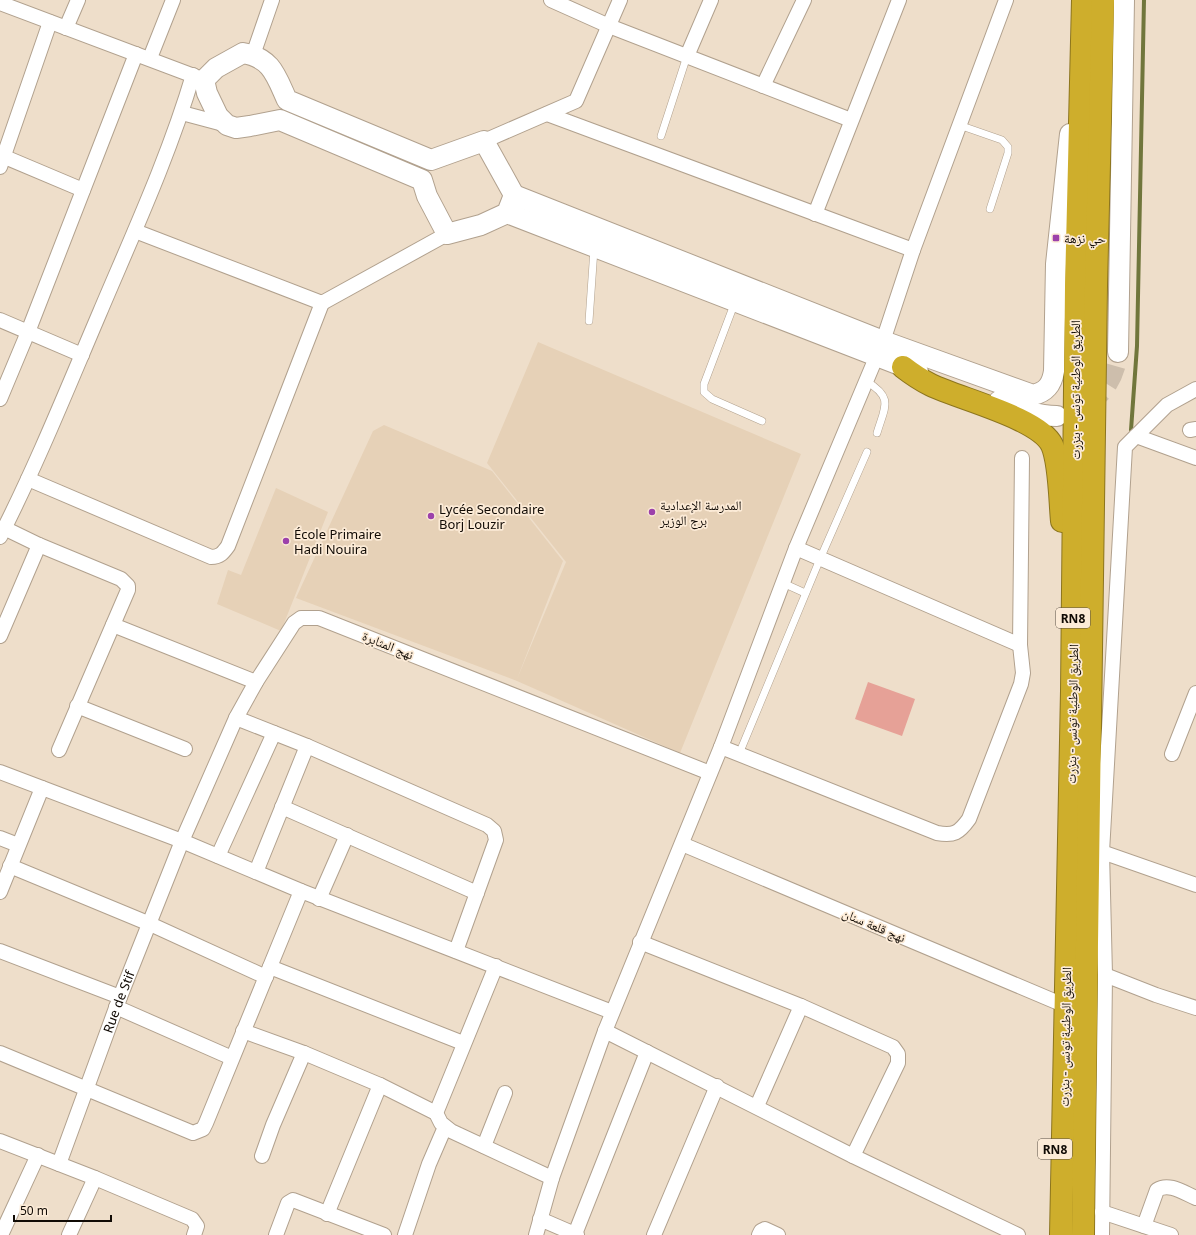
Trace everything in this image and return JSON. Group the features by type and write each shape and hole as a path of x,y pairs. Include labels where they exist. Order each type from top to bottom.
{"highway":[{"name":"الطريق الوطنية تونس - بنزرت","path":"1061,1235 1072,691 1076,287 1082,0"},
{"name":"الطريق الوطنية تونس - بنزرت","path":"1083,1235 1096,286 1104,0"},
{"name":"RN8","path":"1069,151 1065,564 1066,639 1072,691"},
{"name":"RN8","path":"903,367 932,385 1026,423 1043,433 1052,446 1056,464 1065,564"},
{"name":"RN8","path":"1049,1235 1050,1198 1064,1064"}],"street":[{"path":"66,28 78,0"},
{"path":"150,58 174,0"},
{"path":"253,55 272,0"},
{"path":"551,0 609,26 852,120"},
{"path":"59,750 128,590 126,582 38,545 2,532 28,479 82,355 135,230 182,113 199,78 243,53 253,55 265,61 273,70 287,100 431,160 484,141 576,101 620,0"},
{"path":"687,56 710,0"},
{"path":"763,86 804,0"},
{"path":"815,214 899,0"},
{"path":"536,1235 552,1178 612,1012 721,747 796,548 880,349 913,250 1006,0"},
{"path":"484,141 511,204 594,247 735,302 880,349 1033,395 1045,390 1053,380 1054,372 1056,264 1069,151 1072,0"},
{"path":"1118,352 1124,0"},
{"path":"0,3 150,58 199,78 218,116 227,126"},
{"path":"50,22 1,159 83,190"},
{"path":"0,399 28,332 136,54"},
{"path":"280,120 287,100"},
{"path":"182,113 236,128 280,120 422,180"},
{"path":"547,114 913,250"},
{"path":"431,160 422,180 429,201 447,234"},
{"path":"28,479 210,557 218,557 228,546 322,303 447,234 481,225 511,204"},
{"path":"511,204 880,349 903,367 1030,412 1047,416 1057,416"},
{"path":"135,230 322,303"},
{"path":"0,320 82,355"},
{"path":"1102,1235 1105,975 1102,852 1125,447 1167,404 1179,396 1196,389"},
{"path":"1136,436 1196,458"},
{"path":"721,747 937,833 950,836 962,828 969,819 1021,684 1023,673 1020,645 1022,458"},
{"path":"0,636 38,545"},
{"path":"796,548 1020,645"},
{"name":"نهج المثابرة","path":"182,841 236,718 256,682 294,623 301,618 308,616 319,618 710,773"},
{"path":"113,625 256,682"},
{"path":"1172,754 1196,694"},
{"path":"77,706 185,748"},
{"path":"236,718 307,746 487,825 494,831 496,840 456,951"},
{"path":"218,856 274,733"},
{"path":"256,872 307,746"},
{"path":"0,772 182,841 319,899 612,1012"},
{"path":"0,892 42,788"},
{"path":"282,807 477,893"},
{"path":"319,899 347,835"},
{"path":"0,838 18,845"},
{"name":"Rue de Stif","path":"59,1164 118,1002 182,841"},
{"name":"نهج قلعة سنان","path":"682,844 1066,1006"},
{"path":"1102,852 1196,885"},
{"path":"10,866 268,972 463,1043"},
{"path":"0,1053 193,1133 199,1132 206,1123 301,891"},
{"path":"640,942 801,1006 893,1047 898,1054 898,1063 853,1156"},
{"path":"0,951 118,1002 232,1058"},
{"path":"436,1113 463,1043 496,966"},
{"path":"1105,975 1196,1008"},
{"path":"757,1106 801,1006"},
{"path":"243,1031 304,1053 380,1085 436,1113 444,1128 552,1178"},
{"path":"605,1031 757,1106 853,1156 1018,1235"},
{"path":"540,1219 576,1235 647,1052"},
{"path":"262,1156 273,1125 304,1053"},
{"path":"327,1214 380,1085"},
{"path":"654,1235 716,1086"},
{"path":"484,1146 505,1093"},
{"path":"405,1235 429,1164 444,1128"},
{"path":"0,1141 95,1178 192,1219 196,1226 194,1235"},
{"path":"1,1235 38,1155"},
{"path":"69,1235 95,1178"},
{"path":"1144,1226 1157,1190 1161,1187 1167,1186 1196,1198"},
{"path":"276,1235 288,1203 291,1200 384,1235"},
{"path":"1102,1212 1171,1235"},
{"path":"759,1235 761,1231 765,1229 778,1235"}],"lane":[{"path":"661,136 687,56"},
{"path":"960,125 1002,140 1008,147 1008,153 990,209"},
{"path":"589,321 594,247"},
{"path":"735,302 704,384 704,392 712,399 762,421"},
{"path":"866,381 880,390 886,404 877,433"},
{"path":"739,754 805,593 867,452"},
{"path":"783,583 805,593"}],"shaded area":[{"name":"المدرسة الإعدادية برج الوزير","path":"538,342 801,454 680,753 517,681 296,598 373,431 384,425 492,471 563,561 517,679 566,562 487,463"},
{"name":"École Primaire Hadi Nouira","path":"276,488 328,512 281,631 217,604 228,570 241,575"},
{"path":"868,682 915,699 902,736 855,719"}],"waterway":[{"path":"1131,430 1137,346 1144,0"}],"tunnel":[{"path":"1086,405 1099,395 1109,382 1115,367 1118,352"}],"place":[{"name":"حي نزهة","path":"1056,238"},
{"name":"المدرسة الإعدادية برج الوزير","path":"652,512"},
{"name":"Lycée Secondaire Borj Louzir","path":"431,516"},
{"name":"École Primaire Hadi Nouira","path":"286,541"}]}
